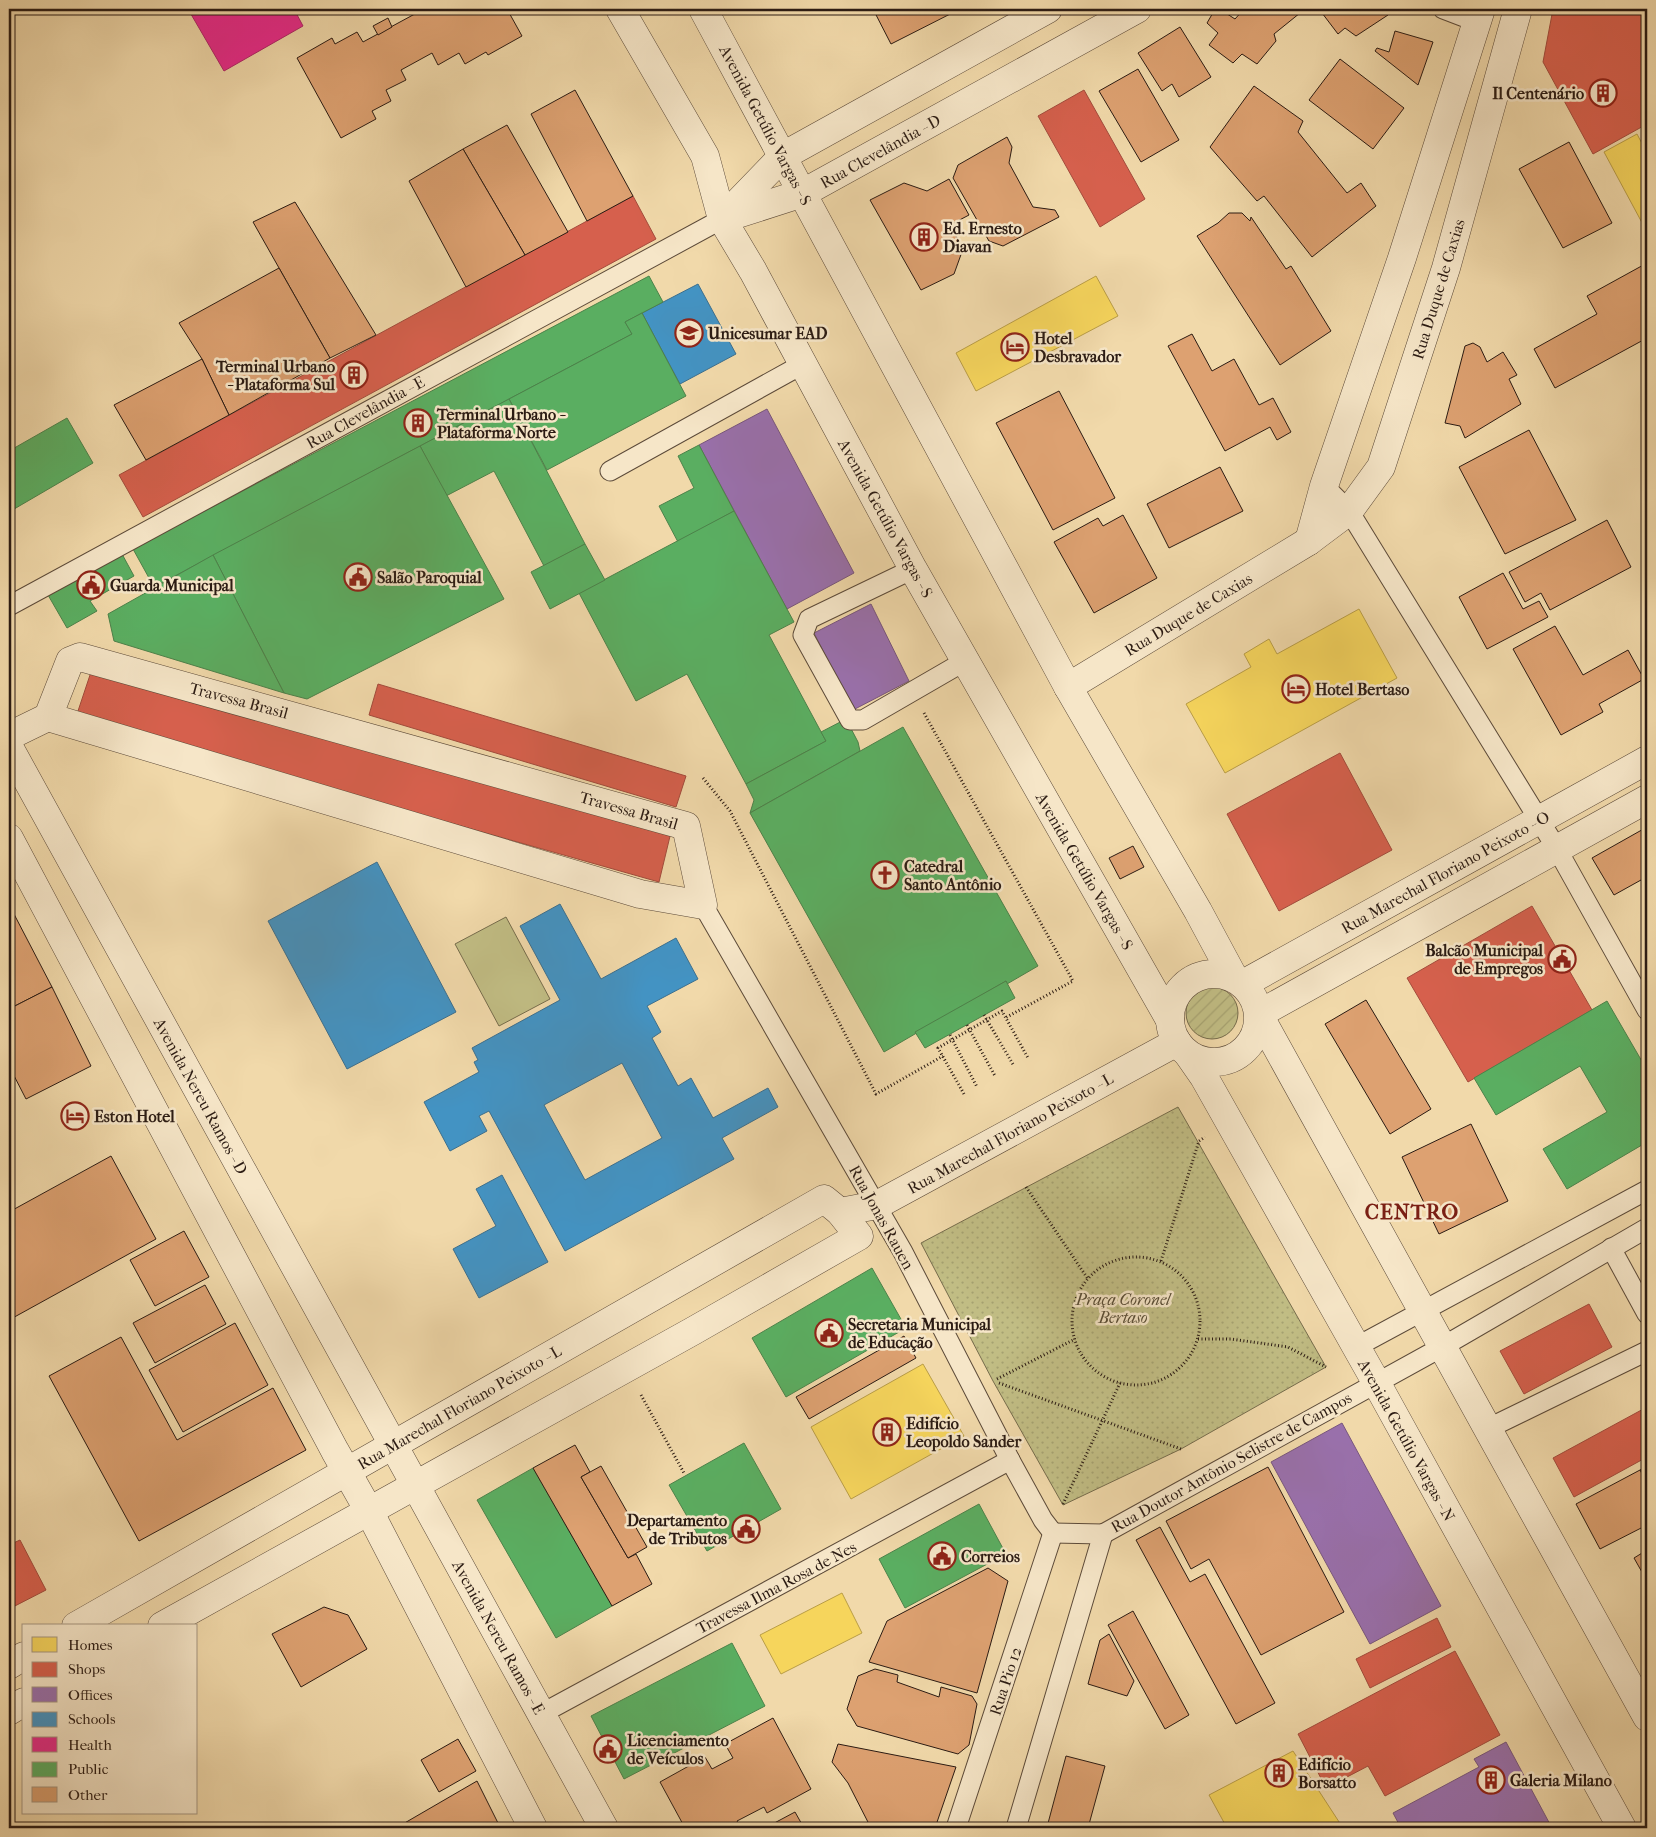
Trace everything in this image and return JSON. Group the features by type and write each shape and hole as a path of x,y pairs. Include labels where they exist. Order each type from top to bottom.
{"street":[{"name":"Avenida Getúlio Vargas - S","path":"620,9 704,156 722,218 913,569 1178,1038"},
{"name":"Avenida Getúlio Vargas - S","path":"703,9 1068,686 1238,981"},
{"path":"722,218 783,156 1048,9"},
{"name":"Rua Clevelândia - D","path":"722,218 803,193 1137,9"},
{"name":"Rua Duque de Caxias","path":"1068,686 1309,541 1349,511 1381,467 1446,268 1518,9"},
{"path":"1309,541 1324,486 1402,258 1479,16"},
{"name":"Travessa Brasil","path":"48,717 70,661 80,657 686,826 703,905"},
{"path":"9,736 48,717 640,894 703,905"},
{"name":"Avenida Nereu Ramos - D","path":"9,747 394,1446"},
{"name":"Rua Marechal Floriano Peixoto - O","path":"1238,981 1647,760"},
{"name":"Rua Marechal Floriano Peixoto - O","path":"1259,1014 1647,799"},
{"path":"9,838 335,1451 369,1511 533,1828"},
{"path":"1259,1014 1258,1029 1252,1042 1242,1053 1229,1060 1215,1062 1201,1060 1178,1038 1175,998 1181,988 1190,981 1211,974 1238,981 1254,998 1259,1014 1647,1717"},
{"name":"Avenida Getúlio Vargas - N","path":"1178,1038 1376,1382 1622,1828"},
{"name":"Rua Marechal Floriano Peixoto - L","path":"840,1212 876,1205 1178,1038"},
{"name":"Rua Marechal Floriano Peixoto - L","path":"79,1624 824,1200 840,1212 858,1236 626,1368 166,1624"},
{"name":"Avenida Nereu Ramos - E","path":"394,1446 604,1828"},
{"path":"9,1665 22,1657"},
{"path":"9,1711 22,1703"}],"lane":[{"path":"1443,9 1479,16"},
{"name":"Rua Clevelândia - E","path":"9,606 722,218"},
{"path":"610,471 803,364"},
{"path":"1324,486 1349,511 1557,849 1647,1010"},
{"path":"913,569 809,620 803,635 850,720 863,720 965,661"},
{"name":"Rua Jonas Rauen","path":"703,905 876,1205 1010,1460 1043,1520 1053,1533"},
{"path":"1356,1347 1647,1190"},
{"name":"Rua Doutor Antônio Selistre de Campos","path":"1103,1534 1442,1347 1647,1228"},
{"path":"1611,1248 1647,1314"},
{"path":"1487,1429 1647,1351"},
{"name":"Travessa Ilma Rosa de Nes","path":"541,1714 1010,1460"},
{"path":"1016,1828 1103,1534 1053,1533"},
{"name":"Rua Pio 12","path":"956,1828 1053,1533"}],"path":[{"path":"920,706 1073,981 1005,1018"},
{"path":"703,778 730,811 876,1094 943,1056"},
{"path":"964,1094 938,1048 987,1019 1002,1011 1028,1058"},
{"path":"984,1015 1014,1066"},
{"path":"967,1025 996,1076"},
{"path":"950,1035 977,1087"},
{"path":"1160,1261 1199,1141 1228,1122"},
{"path":"1026,1187 1088,1279"},
{"path":"1141,1257 1160,1261 1177,1271 1189,1285 1198,1301 1200,1320 1198,1339 1186,1360 1168,1376 1145,1384 1120,1383 1100,1374 1084,1359 1075,1339 1072,1317 1077,1296 1088,1279 1103,1266 1121,1258 1141,1257"},
{"path":"1075,1339 993,1381 1181,1449"},
{"path":"1198,1339 1255,1341 1288,1347 1326,1367"},
{"path":"626,1368 684,1473"},
{"path":"1063,1505 1120,1383"}],"green space":[{"path":"506,917 550,999 499,1026 455,944"},
{"path":"1207,987 1217,987 1226,991 1234,999 1238,1013 1234,1027 1226,1035 1217,1039 1207,1039 1198,1035 1190,1027 1186,1018 1186,1008 1190,999 1198,991"},
{"name":"Praça Coronel Bertaso","path":"1178,1107 1326,1367 1181,1449 1063,1505 993,1381 921,1243"}],"building: Homes":[{"path":"1637,134 1647,153 1647,232 1604,152"},
{"path":"1096,276 1118,316 976,391 956,353"},
{"name":"Hotel Bertaso","path":"1359,609 1397,678 1225,773 1186,704 1251,667 1244,654 1269,639 1277,654"},
{"name":"Edifício Leopoldo Sander","path":"923,1364 964,1436 851,1499 811,1427"},
{"path":"842,1593 862,1633 781,1674 760,1635"},
{"name":"Edifício Borsatto","path":"1293,1751 1343,1828 1227,1828 1209,1795"}],"building: Shops":[{"name":"Il Centenário","path":"1553,9 1647,9 1647,124 1593,154 1543,62"},
{"path":"1084,90 1145,199 1100,227 1038,116"},
{"name":"Terminal Urbano - Plataforma Sul","path":"633,196 656,239 143,517 119,475"},
{"path":"93,666 671,832 659,882 76,717"},
{"path":"378,684 686,776 676,807 369,715"},
{"path":"1340,753 1392,850 1279,911 1227,814"},
{"path":"1532,906 1592,1010 1468,1082 1407,978"},
{"path":"1589,1304 1612,1347 1524,1394 1500,1351"},
{"path":"1647,1407 1647,1457 1574,1497 1553,1458"},
{"path":"20,1540 46,1590 9,1609 9,1545"},
{"path":"1437,1618 1451,1647 1370,1688 1356,1659"},
{"path":"1455,1651 1500,1735 1385,1796 1368,1766 1326,1788 1298,1734"}],"building: Offices":[{"path":"767,409 854,573 787,609 699,445"},
{"path":"871,604 909,681 853,710 814,633"},
{"path":"1342,1423 1441,1606 1370,1644 1271,1462"},
{"name":"Galeria Milano","path":"1506,1742 1552,1828 1401,1828 1393,1813 1479,1767 1474,1759"}],"building: Schools":[{"name":"Unicesumar EAD","path":"698,284 736,354 680,384 642,313"},
{"path":"377,862 456,1012 347,1069 268,921"},
{"path":"560,904 601,979 676,938 698,979 647,1006 661,1032 652,1038 678,1086 691,1078 713,1118 768,1088 778,1107 722,1138 734,1159 565,1251 489,1111 479,1116 487,1131 450,1151 424,1102 479,1072 474,1062 478,1060 472,1048 560,1000 520,926","holes":["622,1063 662,1138 585,1180 544,1105"]},
{"path":"502,1175 548,1262 479,1298 453,1249 496,1226 476,1189"}],"building: Health":[{"path":"188,9 294,9 303,26 224,71"}],"building: Public":[{"name":"Terminal Urbano - Plataforma Norte","path":"649,276 663,302 625,322 632,334 154,587 133,549"},
{"path":"642,313 686,396 547,470 509,399 632,334 625,322"},
{"path":"509,399 585,544 544,566 494,471 446,496 420,446"},
{"path":"67,418 93,463 9,512 9,451"},
{"path":"699,445 734,511 678,542 659,506 694,488 678,456"},
{"name":"Salão Paroquial","path":"420,446 504,599 307,699 284,693 213,555"},
{"path":"734,511 794,622 769,635 826,741 746,784 687,674 636,701 579,593"},
{"path":"585,544 605,580 550,609 531,572"},
{"name":"Guarda Municipal","path":"122,554 134,576 90,601 97,611 67,628 48,595"},
{"path":"213,555 284,693 114,641 108,614"},
{"path":"846,719 858,742 860,751 750,813 754,800 746,784 826,741 821,732"},
{"name":"Catedral Santo Antônio","path":"903,727 1038,966 1007,984 1006,981 884,1052 750,813"},
{"path":"1006,981 1015,998 925,1048 915,1032"},
{"path":"1607,1001 1647,1070 1647,1142 1567,1189 1543,1149 1607,1112 1580,1066 1496,1115 1474,1078"},
{"name":"Secretaria Municipal de Educação","path":"872,1268 906,1328 786,1397 752,1338"},
{"path":"744,1443 781,1509 707,1551 669,1485"},
{"path":"533,1468 612,1606 556,1638 477,1500"},
{"name":"Correios","path":"979,1504 1006,1554 905,1608 879,1559"},
{"path":"732,1643 765,1706 624,1779 591,1716"}],"building: Other":[{"path":"424,9 507,9 522,36 488,55 486,52 465,64 459,53 438,65 432,53 401,70 406,80 386,90 391,101 372,111 376,119 341,138 297,58 332,38 335,44 357,32 363,42"},
{"path":"873,9 960,9 891,44"},
{"path":"1244,9 1298,9 1300,13 1274,34 1276,41 1257,64 1242,54 1233,63 1209,45 1218,33 1207,23 1214,11 1221,10 1235,19"},
{"path":"1319,9 1383,9 1388,15 1356,36 1345,28 1338,34"},
{"path":"388,18 392,27 378,35 373,26"},
{"path":"1180,27 1211,77 1179,97 1172,84 1162,91 1138,53"},
{"path":"1395,31 1433,42 1418,85 1375,51 1377,48 1389,52"},
{"path":"1340,59 1404,108 1373,149 1309,100"},
{"path":"1138,69 1179,140 1141,162 1099,91"},
{"path":"1254,86 1303,121 1298,132 1347,193 1361,183 1376,206 1312,257 1264,196 1257,201 1210,147"},
{"path":"575,90 633,196 587,221 531,114"},
{"path":"507,125 568,232 525,255 463,149"},
{"path":"1007,137 1012,147 1009,163 1033,207 1055,210 1059,217 1003,246 989,241 953,178 958,165"},
{"path":"1569,142 1612,223 1563,248 1519,169"},
{"path":"463,149 525,255 466,287 409,181"},
{"name":"Ed. Ernesto Diavan","path":"949,179 969,215 950,225 963,249 954,274 921,290 870,200 904,183 927,191"},
{"path":"295,202 376,335 330,358 253,222"},
{"path":"1229,213 1242,213 1250,221 1251,217 1286,269 1291,266 1331,331 1280,365 1197,236 1218,223"},
{"path":"1647,263 1647,338 1555,388 1534,349 1597,314 1587,296"},
{"path":"279,268 330,358 229,415 202,359 179,323"},
{"path":"1192,334 1212,371 1234,359 1259,405 1273,398 1291,432 1277,440 1270,427 1225,451 1168,346"},
{"path":"1473,343 1480,347 1487,362 1503,352 1517,375 1509,379 1521,404 1465,438 1460,426 1445,423 1465,346"},
{"path":"202,359 229,415 146,460 114,405"},
{"path":"1059,391 1115,498 1053,530 996,423"},
{"path":"1529,430 1576,520 1505,554 1459,467"},
{"path":"1220,467 1243,511 1169,548 1147,504"},
{"path":"1123,515 1157,578 1094,613 1054,542 1098,518 1103,526"},
{"path":"1607,520 1631,567 1550,610 1541,593 1525,602 1509,572"},
{"path":"1503,573 1523,609 1539,601 1548,617 1487,649 1459,597"},
{"path":"1555,626 1583,675 1628,650 1644,679 1599,704 1603,712 1561,735 1513,649"},
{"path":"1647,827 1647,891 1641,880 1614,895 1592,858"},
{"path":"1133,846 1144,867 1120,879 1109,858"},
{"path":"9,904 15,916 9,919"},
{"path":"15,916 52,987 9,1009 9,919"},
{"path":"52,987 91,1066 26,1099 9,1066 9,1009"},
{"path":"1366,1000 1431,1109 1390,1134 1325,1024"},
{"path":"1471,1124 1508,1201 1439,1234 1402,1157"},
{"path":"111,1156 156,1239 9,1320 9,1212"},
{"path":"184,1231 209,1277 155,1306 130,1260"},
{"path":"205,1285 226,1324 155,1363 133,1323"},
{"path":"235,1323 268,1385 183,1432 149,1370"},
{"path":"904,1336 916,1358 809,1419 796,1397"},
{"path":"121,1337 177,1440 273,1388 306,1450 139,1541 49,1376"},
{"path":"575,1445 590,1472 581,1477 628,1558 636,1554 652,1584 612,1606 533,1468"},
{"path":"601,1466 647,1547 628,1558 581,1477"},
{"path":"1647,1466 1647,1483 1640,1470"},
{"path":"1268,1467 1344,1612 1261,1655 1209,1559 1191,1569 1166,1521"},
{"path":"1640,1470 1647,1483 1647,1525 1600,1549 1576,1504"},
{"path":"1160,1527 1190,1582 1205,1574 1275,1703 1236,1724 1136,1540"},
{"path":"1647,1550 1647,1581 1634,1558"},
{"path":"988,1568 1008,1581 977,1693 869,1662 887,1621"},
{"path":"324,1607 348,1615 367,1649 301,1687 272,1634"},
{"path":"1133,1611 1189,1715 1165,1729 1108,1625"},
{"path":"1109,1634 1134,1681 1127,1696 1088,1684 1100,1640"},
{"path":"875,1669 898,1675 897,1682 939,1697 941,1687 972,1696 977,1704 969,1745 958,1754 857,1726 847,1709 858,1676"},
{"path":"773,1718 811,1789 767,1813 764,1807 737,1821 741,1828 685,1828 660,1782 705,1757 712,1769 733,1758 725,1744"},
{"path":"458,1739 476,1771 439,1792 421,1760"},
{"path":"838,1744 956,1767 935,1828 871,1828 848,1783 832,1762"},
{"path":"1066,1756 1105,1766 1088,1828 1047,1827"},
{"path":"477,1781 499,1825 494,1828 396,1828"},
{"path":"795,1812 804,1828 765,1828"}],"place":[{"name":"Il Centenário","path":"1603,93"},
{"name":"Ed. Ernesto Diavan","path":"924,237"},
{"name":"Unicesumar EAD","path":"689,333"},
{"name":"Hotel Desbravador","path":"1015,347"},
{"name":"Terminal Urbano - Plataforma Sul","path":"354,375"},
{"name":"Terminal Urbano - Plataforma Norte","path":"418,423"},
{"name":"Salão Paroquial","path":"358,577"},
{"name":"Guarda Municipal","path":"91,585"},
{"name":"Hotel Bertaso","path":"1296,689"},
{"name":"Catedral Santo Antônio","path":"885,875"},
{"name":"Balcão Municipal de Empregos","path":"1562,959"},
{"name":"Eston Hotel","path":"75,1116"},
{"name":"Secretaria Municipal de Educação","path":"829,1333"},
{"name":"Edifício Leopoldo Sander","path":"887,1432"},
{"name":"Departamento de Tributos","path":"746,1529"},
{"name":"Correios","path":"942,1556"},
{"name":"Licenciamento de Veículos","path":"608,1749"},
{"name":"Edifício Borsatto","path":"1279,1773"},
{"name":"Galeria Milano","path":"1491,1780"}],"district":[{"name":"CENTRO","path":"1412,1212"}]}
